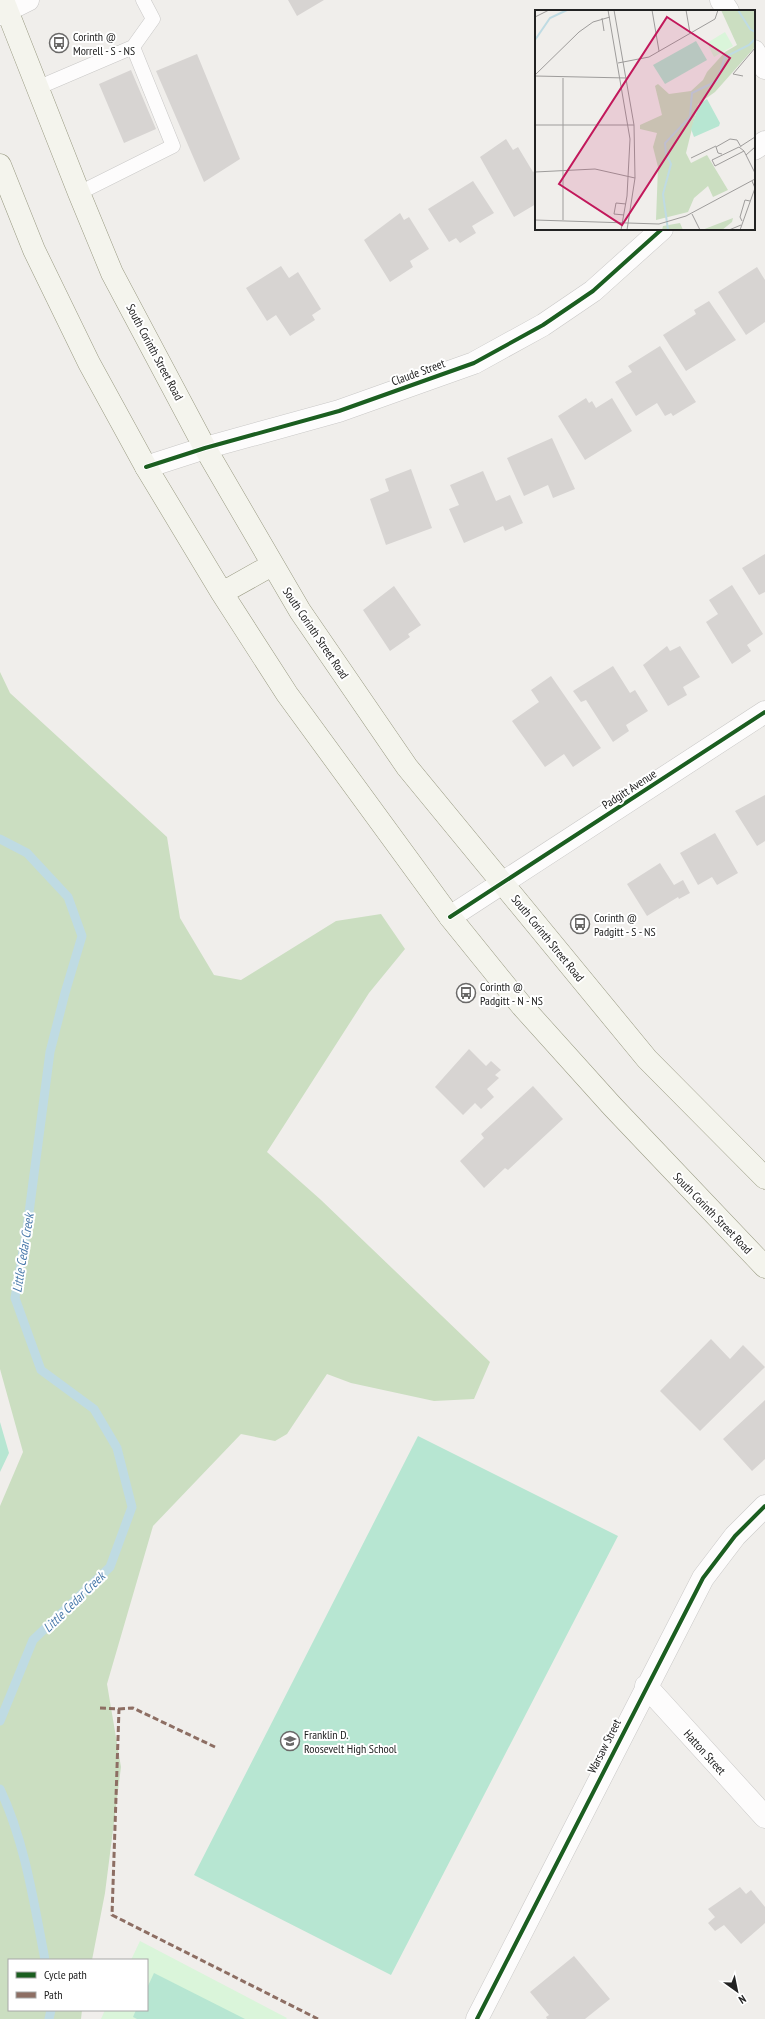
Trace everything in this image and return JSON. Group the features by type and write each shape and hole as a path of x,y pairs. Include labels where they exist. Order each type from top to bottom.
{"main road":[{"name":"South Corinth Street Road","path":"3,8 112,273 206,448 272,565 300,611 407,767 647,1059 765,1178"},
{"name":"South Corinth Street Road","path":"0,166 34,250 89,363 146,467 222,593 288,694 450,918 522,1006 601,1095 765,1267"},
{"path":"222,593 272,565"}],"street":[{"path":"3,8 28,0"},
{"path":"721,0 727,10"},
{"path":"755,53 765,68"},
{"path":"755,148 765,142"},
{"name":"Claude Street","path":"146,467 206,448 339,411 474,363 543,326 593,291 661,230"},
{"name":"Padgitt Avenue","path":"450,918 765,712"},
{"name":"Warsaw Street","path":"483,2016 646,1686 703,1578 735,1536 765,1506"},
{"name":"Hatton Street","path":"646,1686 765,1817"}],"lane":[{"path":"37,88 133,47 153,19 143,0"},
{"path":"79,193 173,146 133,47"}],"green space":[{"path":"0,672 10,693 167,837 180,918 214,975 241,980 336,921 381,914 405,949 369,993 267,1152 321,1200 490,1362 474,1399 434,1401 351,1383 327,1374 287,1434 275,1441 241,1434 153,1526 107,1684 121,1767 105,1893 92,1959 8,1959 8,2011 82,2011 81,2019 0,2019 0,1506 23,1452 0,1369"},
{"path":"0,1422 9,1453 0,1472"},
{"path":"418,1436 618,1536 391,1975 194,1875"},
{"path":"140,1941 287,2018 101,2019 105,2011 148,2011 148,1959 131,1959"},
{"path":"154,1973 245,2019 137,2019 133,2017 136,2011 148,2011 148,1986"}],"building":[{"path":"288,0 324,0 297,16"},
{"path":"197,54 240,159 204,182 156,71"},
{"path":"131,70 156,129 124,143 99,84"},
{"path":"506,139 513,150 518,147 533,172 535,171 535,205 514,217 480,157"},
{"path":"473,181 494,213 472,226 476,233 460,243 456,238 449,242 428,209"},
{"path":"400,213 404,220 409,217 429,249 410,261 413,267 390,282 364,240"},
{"path":"281,266 289,278 298,272 321,309 312,315 315,320 290,336 276,315 267,321 246,288"},
{"path":"757,267 765,280 765,322 746,335 718,292"},
{"path":"709,301 736,340 686,371 663,335 696,314 694,310"},
{"path":"660,346 696,402 673,416 671,413 665,416 657,403 636,416 615,382 632,372 628,366"},
{"path":"586,398 589,403 592,401 596,408 612,398 632,431 585,460 558,416"},
{"path":"552,438 575,489 553,498 548,485 524,496 507,458"},
{"path":"411,469 432,528 386,545 370,499 389,491 385,479"},
{"path":"483,471 496,501 510,495 523,523 505,531 503,526 464,543 449,509 459,505 450,485"},
{"path":"765,554 765,592 759,595 742,568"},
{"path":"732,585 763,634 747,645 751,651 732,664 706,622 718,614 709,600"},
{"path":"394,586 421,625 408,634 410,637 390,651 363,610"},
{"path":"667,646 670,651 680,646 700,677 683,687 687,695 668,706 643,665"},
{"path":"613,666 630,693 635,690 648,711 626,725 629,731 613,742 586,700 581,702 573,691"},
{"path":"551,676 601,748 573,767 564,754 545,767 512,721 539,702 531,690"},
{"path":"765,795 765,841 757,846 735,811"},
{"path":"715,833 738,873 717,885 712,877 698,885 680,853"},
{"path":"660,863 674,885 683,880 690,893 679,899 678,897 647,916 627,884"},
{"path":"469,1049 486,1066 491,1061 501,1070 495,1075 499,1078 487,1089 494,1097 481,1109 475,1103 463,1115 435,1087"},
{"path":"533,1086 563,1119 508,1170 505,1168 484,1188 460,1161 484,1138 481,1134"},
{"path":"711,1339 730,1359 743,1345 765,1367 700,1431 660,1391"},
{"path":"765,1400 765,1459 752,1471 723,1439"},
{"path":"740,1887 746,1894 751,1890 765,1907 765,1923 741,1944 724,1925 715,1931 708,1923 715,1917 708,1909"},
{"path":"574,1956 610,1999 585,2019 547,2019 546,2017 549,2015 530,1992"}],"waterway":[{"name":"Little Cedar Creek","path":"0,839 27,853 68,897 82,936 65,993 50,1052 27,1228 15,1298 41,1370 94,1409 117,1448 132,1507 110,1567 33,1640 0,1721"},
{"name":"Little Cedar Creek","path":"0,1789 9,1809 28,1873 45,1959"},
{"name":"Little Cedar Creek","path":"49,2019 51,2011"}],"marked path":[{"path":"100,1708 119,1709 112,1915 318,2019"},
{"path":"119,1709 133,1708 215,1747"}],"cycle path":[{"path":"146,467 205,448 339,411 474,363 543,325 593,291 661,230"},
{"path":"450,917 765,712"},
{"path":"477,2019 703,1578 735,1536 765,1506"}],"place":[{"name":"Corinth @ Morrell - S - NS","path":"59,43"},
{"name":"Corinth @ Padgitt - S - NS","path":"580,924"},
{"name":"Corinth @ Padgitt - N - NS","path":"466,993"},
{"name":"Franklin D. Roosevelt High School","path":"290,1741"}]}
